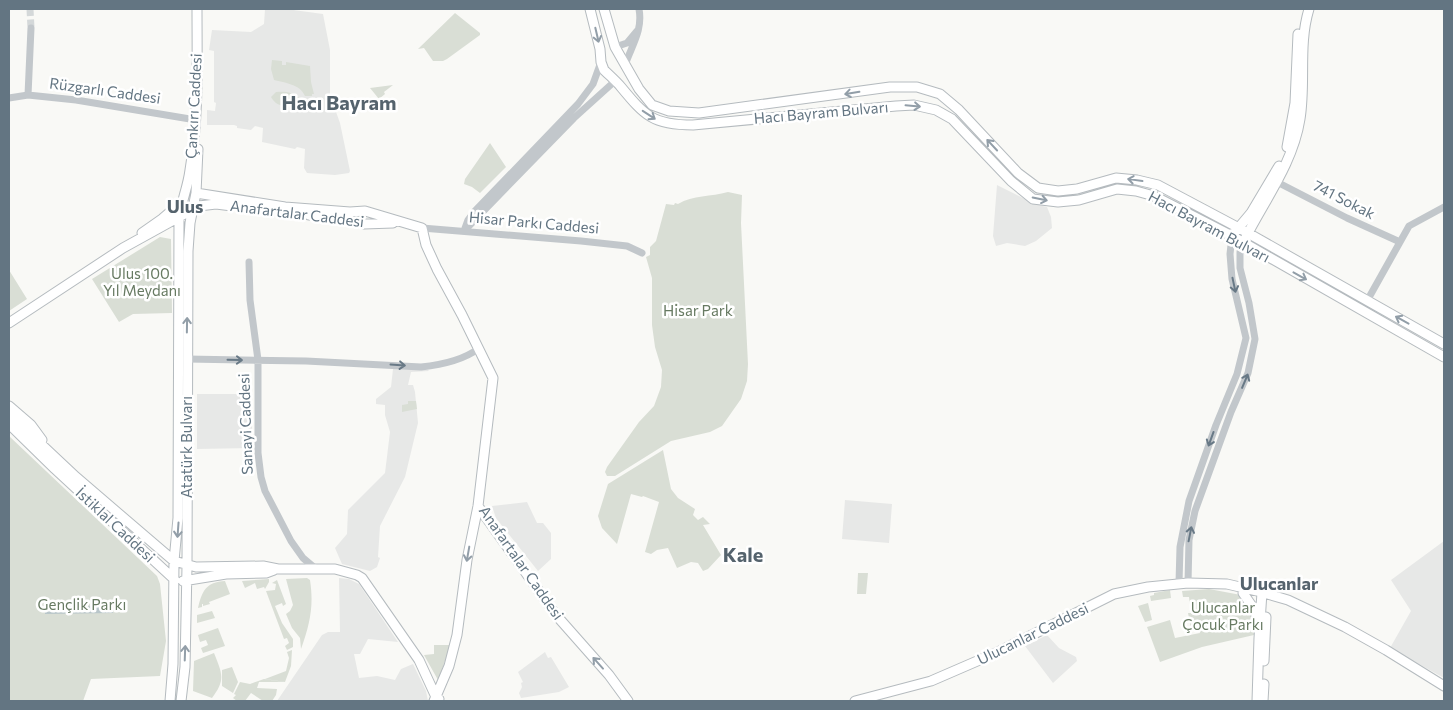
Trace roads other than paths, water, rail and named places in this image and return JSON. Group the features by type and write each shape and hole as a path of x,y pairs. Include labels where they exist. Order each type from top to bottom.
{"main road":[{"name":"Çankırı Caddesi","path":"181,202 190,170 196,120 197,9"},
{"name":"Çankırı Caddesi","path":"196,193 202,86 203,9"},
{"name":"Hacı Bayram Bulvarı","path":"590,9 604,70 647,115 662,122 674,125 693,125 914,105 936,110 952,118 1011,181 1033,198 1058,202 1079,200 1117,189 1136,191 1154,196 1232,236 1242,244 1444,357"},
{"name":"Hacı Bayram Bulvarı","path":"604,9 615,47 639,89 652,105 669,111 699,114 890,87 917,87 928,90 940,94 959,110 1018,173 1038,188 1058,191 1076,189 1116,178 1158,185 1248,233 1444,344"},
{"path":"1232,236 1265,190 1286,151 1293,121 1296,88 1296,46 1303,9"},
{"path":"1242,244 1289,158 1300,122 1302,45 1309,9"},
{"path":"601,62 606,54 615,47"},
{"path":"615,81 624,73 625,65"},
{"path":"9,323 123,248 162,219 181,202 196,193"},
{"name":"Atatürk Bulvarı","path":"181,701 185,667 187,566 188,251 196,193"},
{"name":"Anafartalar Caddesi","path":"196,193 286,208 367,212 422,228 426,245 437,269 493,378 478,506 556,615 609,675 628,701"},
{"name":"Atatürk Bulvarı","path":"170,701 174,664 174,561 179,508 178,219 181,202"},
{"name":"Anafartalar Caddesi","path":"123,248 199,206 224,204 368,224 403,223"},
{"path":"357,211 357,222"},
{"path":"367,212 368,224"},
{"name":"İstiklal Caddesi","path":"9,406 31,425 58,466"},
{"name":"İstiklal Caddesi","path":"9,414 58,466 175,580"},
{"name":"İstiklal Caddesi","path":"9,424 174,561 196,567 263,566 278,569"},
{"name":"İstiklal Caddesi","path":"9,432 58,466"},
{"path":"436,700 456,644 467,560 478,506"},
{"path":"474,519 488,520"},
{"path":"175,580 186,582 226,574 266,573 278,569 342,570 362,578 420,660 436,700"},
{"name":"Ulucanlar Caddesi","path":"854,701 931,681 998,652 1114,594 1148,587 1183,583 1240,587 1264,596"},
{"name":"Ulucanlar Caddesi","path":"1214,584 1243,593 1288,600 1345,627 1444,686"},
{"path":"1243,593 1254,609 1259,626"},
{"path":"1257,701 1259,626 1264,596"},
{"path":"1263,701 1264,596"}],"street":[{"path":"625,65 640,27 639,9"},
{"path":"615,47 627,42 640,27"},
{"path":"28,95 31,28"},
{"path":"464,231 468,220 474,212 578,104 593,84 601,62"},
{"path":"464,231 574,118 615,81"},
{"name":"Rüzgarlı Caddesi","path":"9,98 28,95 76,100 196,120"},
{"name":"741 Sokak","path":"1277,182 1347,218 1400,242"},
{"path":"1367,301 1408,226 1444,207"},
{"name":"Hisar Parkı Caddesi","path":"422,228 620,245 635,248 642,252"},
{"path":"1183,583 1180,547 1189,501 1237,374 1246,338 1232,279 1230,254 1232,236"},
{"path":"1183,583 1195,511 1248,373 1255,339 1249,303 1240,268 1242,244"},
{"name":"Sanayi Caddesi","path":"249,262 250,300 258,360 258,453 263,485 291,541 303,558 316,569"},
{"path":"187,359 422,367 436,365 472,353 478,349"}],"tunnel":[{"path":"30,9 31,28"}],"district":[{"name":"Hacı Bayram","path":"339,103"},
{"name":"Ulus","path":"185,207"},
{"name":"Kale","path":"743,555"},
{"name":"Ulucanlar","path":"1279,584"}],"park label":[{"name":"Ulus 100. Yıl Meydanı","path":"142,282"},
{"name":"Hisar Park","path":"698,311"},
{"name":"Gençlik Parkı","path":"82,605"},
{"name":"Ulucanlar Çocuk Parkı","path":"1223,616"}]}
